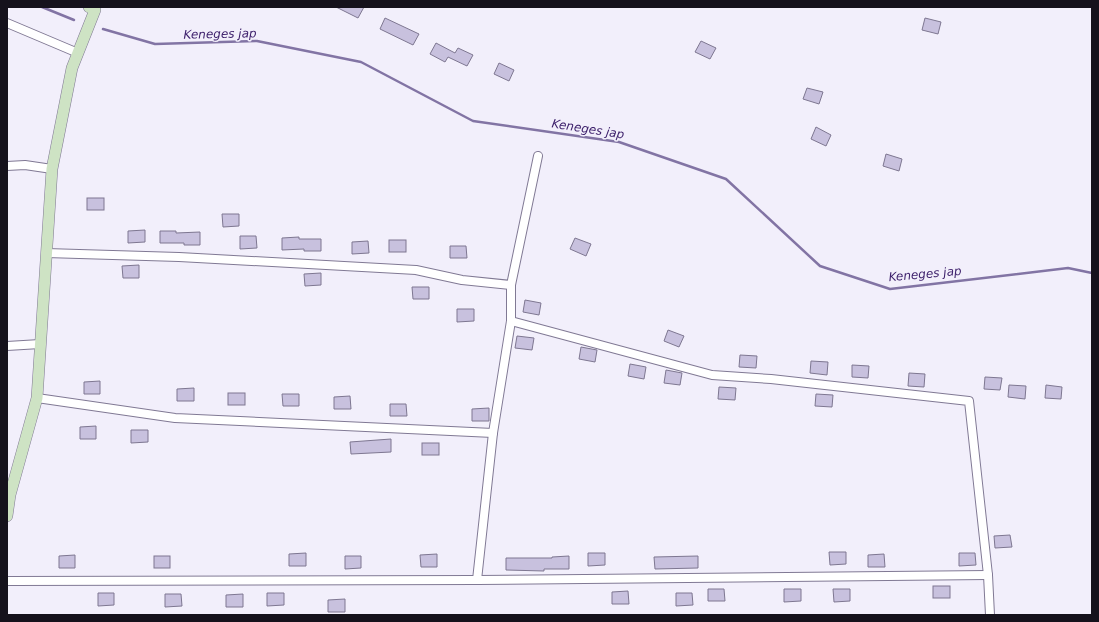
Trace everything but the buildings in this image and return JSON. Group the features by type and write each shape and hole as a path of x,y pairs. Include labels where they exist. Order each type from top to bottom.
{"street":[{"path":"7,516 9,495 37,398 52,169 72,68 93,8"},
{"path":"7,24 78,53"},
{"path":"477,580 493,433 511,321 511,285 538,156"},
{"path":"7,166 25,165 52,169"},
{"path":"46,253 179,257 416,270 462,280 511,285"},
{"path":"511,321 712,375 771,379 968,401 988,575 990,615"},
{"path":"7,346 40,344"},
{"path":"37,398 175,418 493,433"},
{"path":"7,581 477,580 988,575"}],"waterway":[{"name":"Keneges jap","path":"42,7 74,20"},
{"name":"Keneges jap","path":"103,29 155,44 257,41 361,62 473,121 619,142 726,179 820,266 890,289 1068,268 1092,273"}]}
